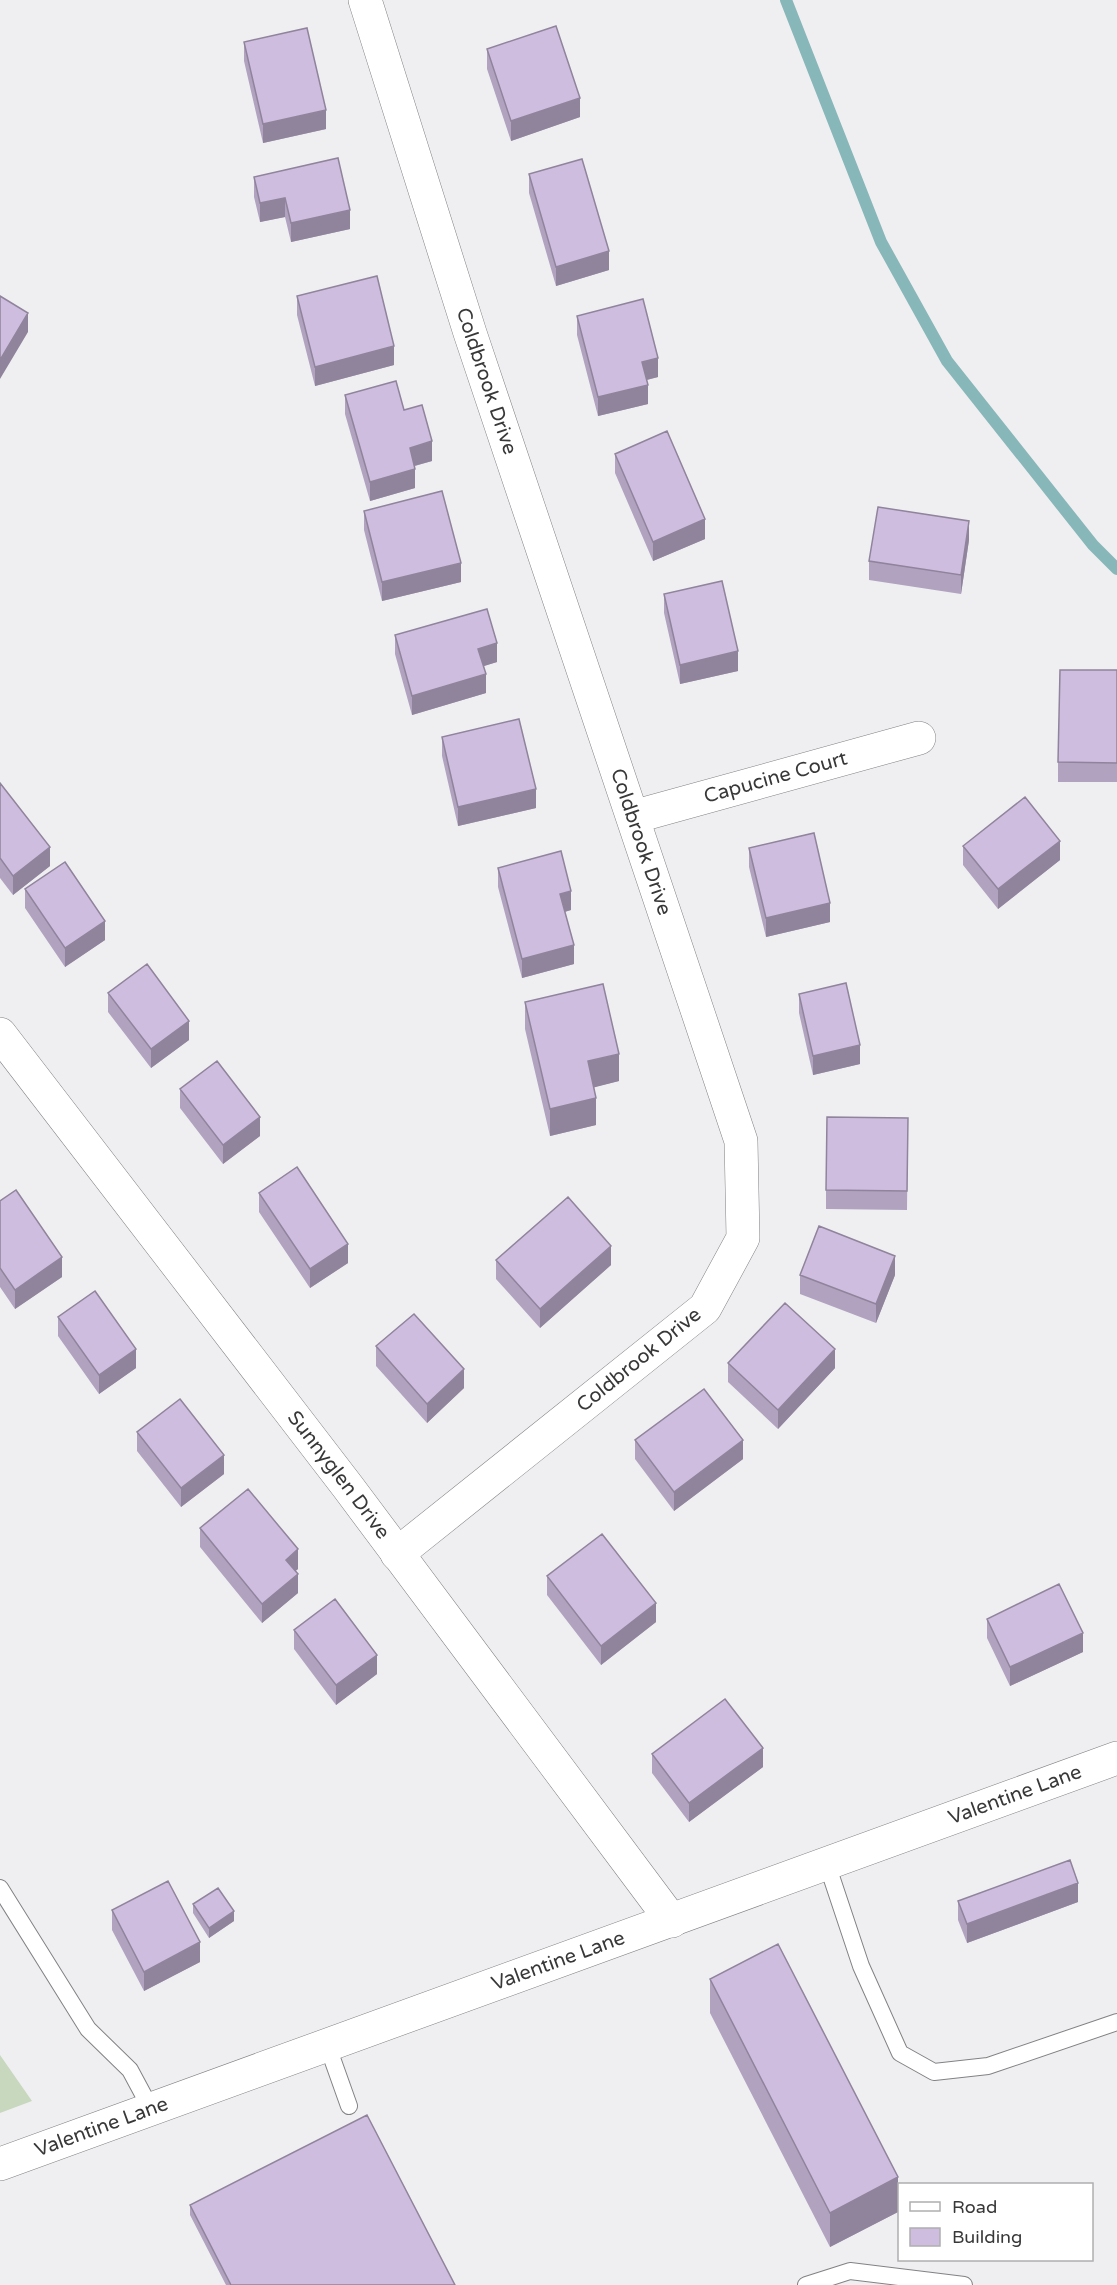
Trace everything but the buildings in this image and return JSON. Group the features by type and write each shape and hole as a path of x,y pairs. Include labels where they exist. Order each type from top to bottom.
{"street":[{"name":"Coldbrook Drive","path":"365,0 470,333 741,1141 743,1238 705,1308 397,1554"},
{"name":"Capucine Court","path":"633,817 919,738"},
{"name":"Sunnyglen Drive","path":"0,1034 397,1554 672,1921"},
{"name":"Valentine Lane","path":"0,2164 152,2111 1117,1758"}],"lane":[{"path":"827,1864 861,1966 900,2053 934,2072 988,2066 1117,2022"},
{"path":"0,1888 88,2029 130,2070 152,2111"},
{"path":"328,2047 349,2106"},
{"path":"806,2285 850,2271 964,2285"}],"green space":[{"path":"0,2055 32,2101 0,2113"}],"waterway":[{"path":"786,0 881,242 947,361 1093,545 1117,569"}]}
